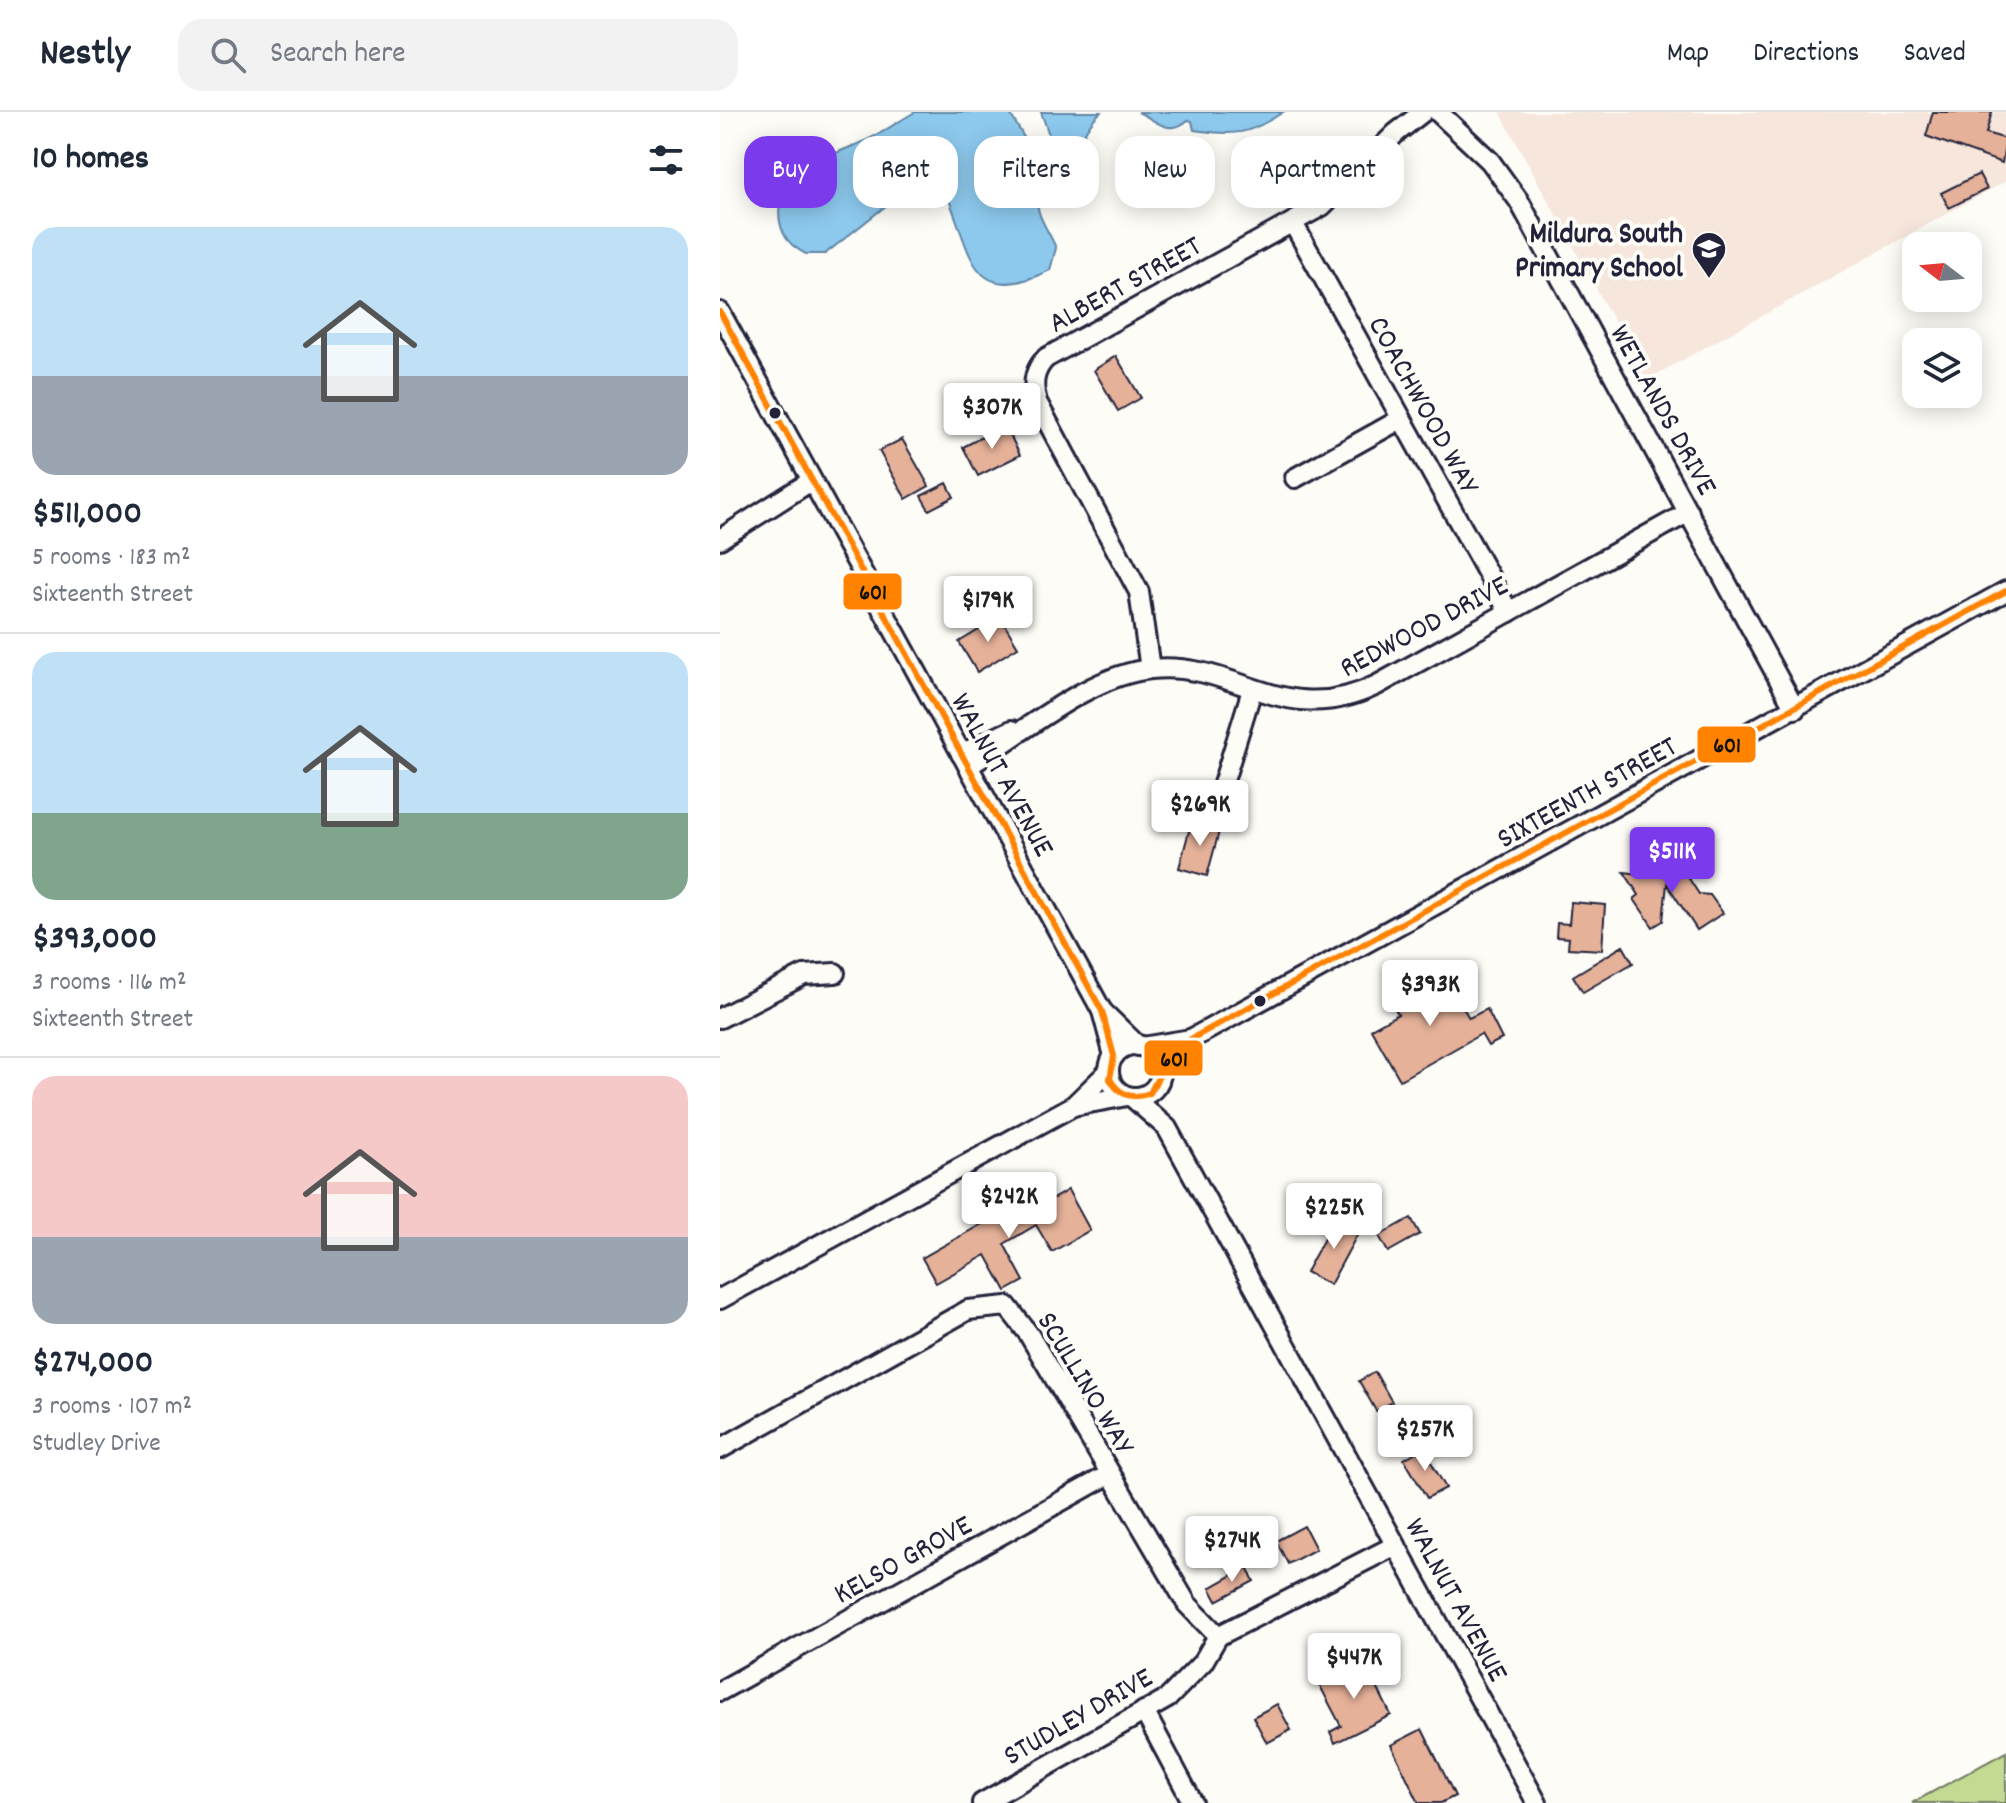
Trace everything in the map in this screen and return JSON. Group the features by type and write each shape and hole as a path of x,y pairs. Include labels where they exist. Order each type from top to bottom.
{"street":[{"name":"ALBERT STREET","path":"1150,669 1139,592 1037,402 1034,391 1037,371 1046,358 1293,223 1336,194 1396,133 1423,112"},
{"name":"WETLANDS DRIVE","path":"1438,112 1504,177 1795,709"},
{"name":"COACHWOOD WAY","path":"1293,223 1509,612"},
{"name":"WALNUT AVENUE","path":"720,312 1102,1011 1140,1046"},
{"path":"1295,478 1401,419"},
{"path":"725,536 814,487"},
{"name":"REDWOOD DRIVE","path":"964,760 1117,677 1150,669 1185,671 1305,702 1345,699 1377,685 1689,512"},
{"name":"SIXTEENTH STREET","path":"1140,1046 1191,1039 2006,591"},
{"path":"1223,784 1252,690"},
{"path":"720,1018 804,975 835,973"},
{"name":"WALNUT AVENUE","path":"1102,1011 1111,1064"},
{"name":"SIXTEENTH STREET","path":"1158,1080 1191,1039"},
{"path":"720,1299 1073,1106 1129,1046 1140,1046 1156,1057 1158,1080 1150,1093 1073,1106"},
{"path":"1111,1064 1114,1087 1130,1097"},
{"name":"WALNUT AVENUE","path":"1158,1080 1167,1128 1537,1803"},
{"name":"WALNUT AVENUE","path":"1130,1097 1167,1128"},
{"name":"SCULLINO WAY","path":"720,1449 968,1310 1007,1306 1028,1333 1187,1604 1218,1636"},
{"name":"KELSO GROVE","path":"720,1691 1110,1474"},
{"name":"STUDLEY DRIVE","path":"982,1803 1168,1698 1203,1662 1218,1636 1396,1545"},
{"path":"1144,1711 1193,1803"}],"shaded area":[{"name":"Mildura South Primary School","path":"1500,112 2006,112 2006,181 1914,232 1902,232 1902,238 1646,380"}],"green space":[{"path":"2006,1752 2006,1803 1912,1803"}],"water":[{"path":"915,112 1009,112 1023,136 974,136 974,208 1038,208 1056,248 1050,270 1005,283 990,279 970,257 952,208 958,208 958,136 875,136"},
{"path":"1041,112 1101,112 1084,136 1048,136"},
{"path":"1138,112 1283,112 1251,129 1220,133 1194,130 1192,121 1188,120 1169,127"},
{"path":"853,146 853,208 883,208 825,254 806,254 783,233 780,208 837,208 837,153"}],"building":[{"path":"1933,112 1992,112 1986,133 2006,139 2002,163 1926,136"},
{"path":"1979,174 1987,189 1949,208 1941,193"},
{"path":"1116,356 1141,398 1118,411 1094,370"},
{"path":"1005,425 1020,455 978,476 963,447"},
{"path":"902,439 929,486 906,499 879,451"},
{"path":"947,483 954,497 929,510 921,496"},
{"path":"1000,617 1018,647 977,672 959,642"},
{"path":"1192,820 1220,828 1207,876 1179,868"},
{"path":"1675,857 1699,894 1710,895 1723,913 1697,930 1667,884 1663,921 1653,927 1634,899 1639,895 1624,872 1648,875"},
{"path":"1571,902 1605,905 1602,950 1568,948 1569,938 1556,937 1557,923 1569,924"},
{"path":"1623,946 1633,963 1583,992 1573,976"},
{"path":"1427,981 1433,992 1449,983 1469,1018 1487,1009 1502,1039 1488,1046 1481,1034 1400,1080 1371,1029 1398,1014 1391,1002"},
{"path":"1068,1190 1090,1230 1052,1252 1036,1225 1004,1244 1024,1281 1006,1291 986,1255 936,1283 922,1258 1003,1212 1010,1224"},
{"path":"1347,1215 1363,1224 1330,1285 1306,1272 1327,1233 1335,1237"},
{"path":"1411,1218 1420,1234 1388,1252 1379,1236"},
{"path":"1375,1372 1392,1402 1376,1411 1359,1381"},
{"path":"1423,1448 1446,1488 1427,1498 1404,1459"},
{"path":"1304,1526 1316,1549 1288,1564 1276,1541"},
{"path":"1247,1567 1254,1581 1217,1601 1210,1588"},
{"path":"1364,1661 1391,1715 1335,1743 1330,1732 1341,1726 1319,1684"},
{"path":"1277,1704 1291,1730 1267,1743 1253,1717"},
{"path":"1422,1729 1455,1796 1441,1803 1419,1803 1391,1745"}],"transit line":[{"name":"601","path":"720,312 1102,1011 1114,1056 1110,1079 1118,1089 1132,1096 1150,1093 1161,1072 1191,1039 2006,591"}],"place":[{"name":"Mildura South Primary School","path":"1709,280"}]}
